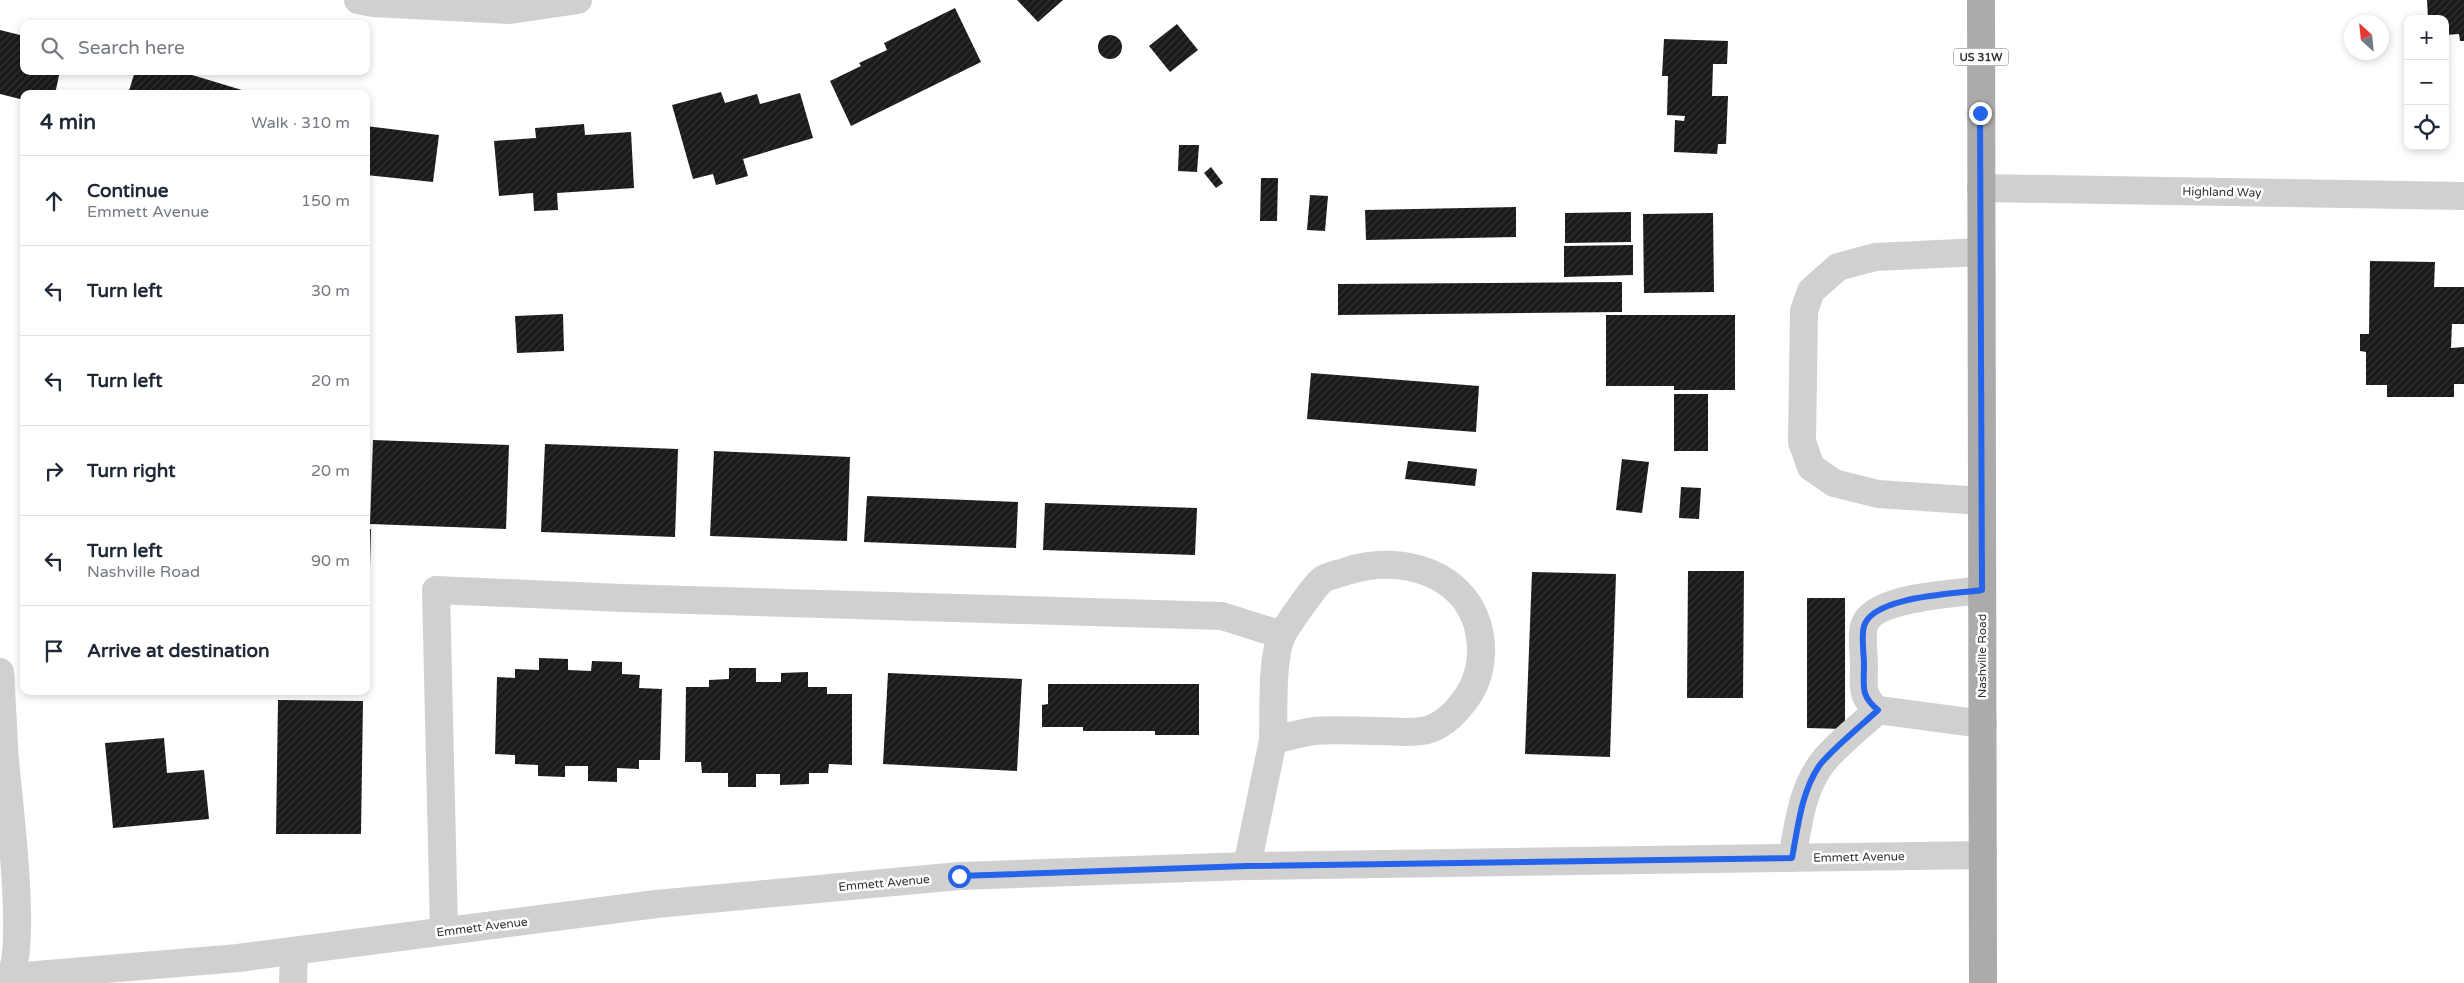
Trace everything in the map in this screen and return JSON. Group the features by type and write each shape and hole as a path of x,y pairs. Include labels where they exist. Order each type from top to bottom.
{"main road":[{"name":"Nashville Road","path":"1981,0 1983,983"}],"street":[{"path":"358,0 373,4 510,10 578,0"},
{"name":"Highland Way","path":"1981,188 2464,196"},
{"path":"1981,252 1875,257 1838,267 1811,291 1804,312 1802,442 1811,467 1834,483 1878,494 1982,501"},
{"path":"1247,866 1274,740 1276,658 1282,635 1322,580 1362,566 1396,564 1418,567 1439,576 1456,590 1470,607 1478,626 1482,647 1480,668 1473,688 1461,706 1451,716 1427,730 1314,731 1274,740"},
{"path":"444,931 436,590 631,599 1222,616 1282,635"},
{"path":"1982,590 1904,601 1887,605 1872,615 1864,626 1864,692 1868,702 1878,710 1983,724"},
{"path":"0,672 16,898 17,940 6,979"},
{"path":"1792,858 1807,790 1820,766 1878,710"},
{"name":"Emmett Avenue","path":"6,979 294,951 656,904 959,876 1247,866 1983,856"},
{"path":"293,983 294,951"}],"building":[{"path":"1017,0 1063,0 1038,22"},
{"path":"2427,0 2464,0 2464,41 2460,41 2459,34 2449,35 2449,15 2428,15"},
{"path":"955,8 981,62 851,126 830,81 861,66 859,63 887,50 884,43"},
{"path":"1177,24 1198,50 1170,72 1149,46"},
{"path":"0,30 20,35 20,75 59,75 56,90 20,90 20,99 0,94"},
{"path":"1105,35 1115,35 1122,42 1122,52 1115,59 1105,59 1098,52 1098,42"},
{"path":"1664,39 1728,41 1727,64 1713,64 1712,96 1728,96 1726,144 1718,144 1717,154 1674,152 1675,120 1684,121 1685,116 1667,115 1668,76 1662,76"},
{"path":"134,75 192,75 242,90 129,90"},
{"path":"721,92 725,103 757,94 760,104 800,93 813,138 743,159 748,176 716,185 713,174 693,179 672,105"},
{"path":"584,124 585,135 631,132 634,188 557,193 558,210 534,211 533,193 499,196 494,141 536,138 535,128"},
{"path":"370,126 439,135 433,182 370,175"},
{"path":"1179,145 1199,145 1197,172 1178,171"},
{"path":"1211,167 1223,183 1216,188 1204,173"},
{"path":"1261,178 1278,178 1277,221 1260,221"},
{"path":"1310,195 1328,196 1325,231 1307,230"},
{"path":"1516,207 1516,237 1366,240 1365,210"},
{"path":"1631,212 1631,242 1565,243 1565,213"},
{"path":"1713,213 1714,292 1644,293 1643,214"},
{"path":"1633,245 1633,275 1564,277 1564,246"},
{"path":"2370,261 2435,262 2434,287 2464,287 2464,324 2452,324 2451,348 2464,347 2464,384 2454,384 2454,397 2387,397 2387,385 2366,385 2366,352 2360,351 2360,334 2369,334"},
{"path":"1622,282 1622,312 1338,315 1338,284"},
{"path":"563,314 564,351 517,353 515,316"},
{"path":"1606,315 1735,315 1735,390 1674,390 1674,386 1606,386"},
{"path":"1311,373 1479,386 1476,432 1307,419"},
{"path":"1674,394 1708,394 1708,451 1674,451"},
{"path":"373,440 509,445 506,529 370,524"},
{"path":"545,444 678,449 675,537 541,532"},
{"path":"714,451 850,457 847,541 710,536"},
{"path":"1622,459 1649,462 1642,513 1616,510"},
{"path":"1408,461 1477,469 1475,486 1405,479"},
{"path":"1681,487 1701,488 1699,519 1679,518"},
{"path":"867,496 1018,502 1016,548 864,542"},
{"path":"1045,503 1197,508 1195,555 1043,550"},
{"path":"370,529 371,529 370,567"},
{"path":"1688,571 1744,571 1743,698 1687,698"},
{"path":"1532,572 1616,574 1610,757 1525,754"},
{"path":"1807,598 1845,598 1845,729 1807,728"},
{"path":"539,658 568,659 568,670 591,671 592,661 622,662 622,674 640,675 639,688 662,689 660,760 639,760 639,769 617,768 617,782 588,781 588,766 565,766 565,777 538,776 538,765 515,764 515,755 495,754 497,677 515,678 515,669 539,670"},
{"path":"729,668 756,668 756,682 781,682 781,673 808,672 808,687 827,687 827,694 852,694 852,765 829,764 828,773 809,773 809,784 780,785 780,774 756,774 756,787 728,787 728,773 702,773 701,762 685,762 686,687 709,687 709,680 729,679"},
{"path":"888,673 1022,679 1017,771 883,764"},
{"path":"1048,684 1199,684 1199,735 1155,735 1155,731 1083,731 1083,727 1042,727 1042,705 1048,704"},
{"path":"278,700 363,701 361,834 276,834"},
{"path":"164,738 167,773 204,770 209,819 113,828 105,743"}],"route":[{"path":"959,876 1247,866 1792,858 1807,790 1820,766 1878,710 1868,702 1864,692 1864,626 1872,615 1887,605 1982,590 1980,113"}]}
